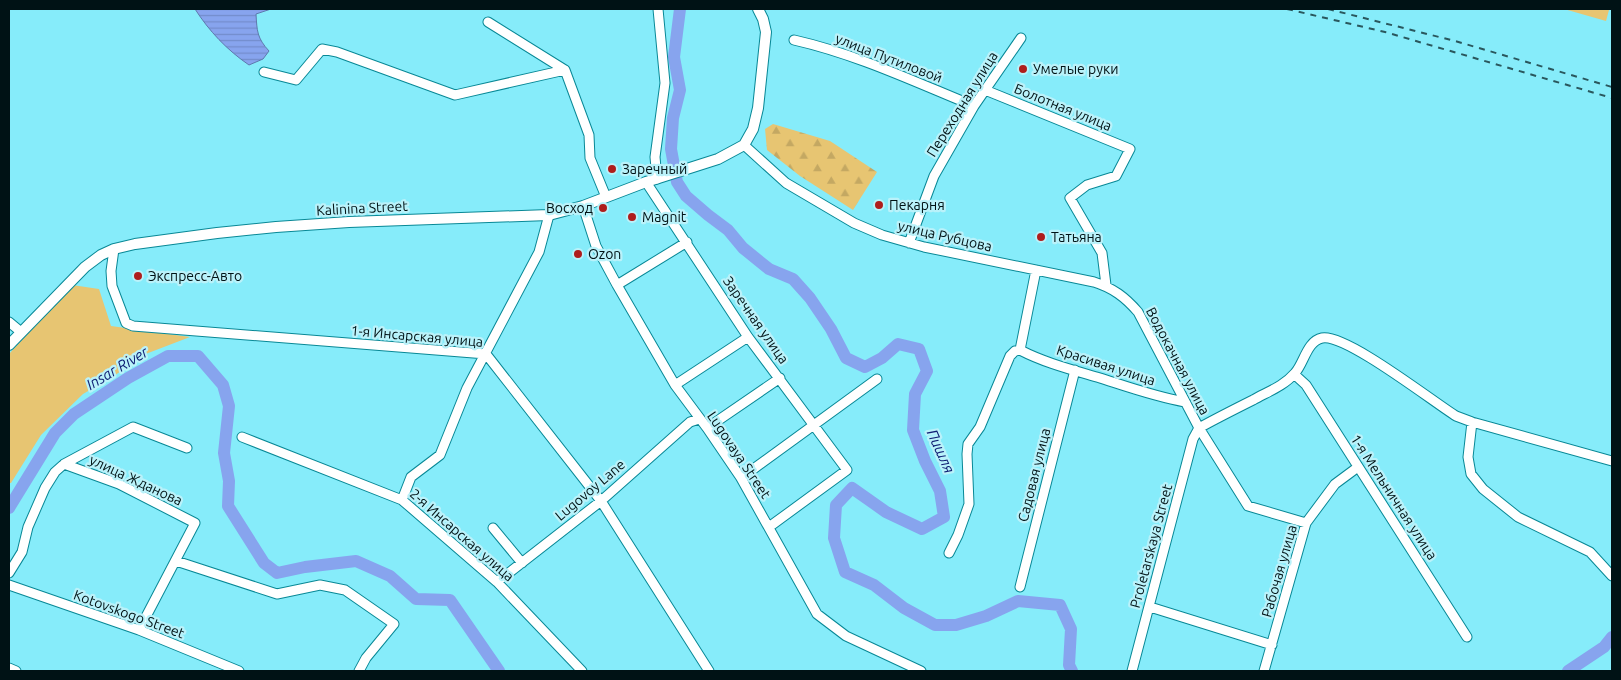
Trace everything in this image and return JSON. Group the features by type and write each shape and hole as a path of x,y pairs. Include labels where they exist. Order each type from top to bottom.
{"main road":[{"path":"744,145 753,129 758,108 765,47 766,32 764,19 758,9"},
{"name":"Kalinina Street","path":"9,345 85,268 101,255 114,249 216,232 276,227 349,222 549,215 583,206 646,182 693,168 718,159 744,145"}],"street":[{"path":"658,9 664,83 656,157 662,178"},
{"path":"488,22 565,70 589,136 590,158 606,197"},
{"name":"Переходная улица","path":"909,243 934,176 974,106 1022,38"},
{"name":"улица Путиловой","path":"794,40 819,46 864,62 974,106"},
{"path":"264,72 296,80 322,49 337,52 455,95 565,70"},
{"name":"Болотная улица","path":"985,90 1130,149 1116,176 1087,185 1070,198 1102,253 1106,286"},
{"name":"улица Рубцова","path":"744,145 786,183 854,223 909,243 1106,286"},
{"name":"Заречная улица","path":"646,182 748,337 814,424 846,470 770,527"},
{"name":"Lugovaya Street","path":"583,206 596,246 617,286 675,385 707,428 770,527 817,614 846,636 921,671"},
{"path":"402,500 411,477 440,455 467,388 539,252 549,215"},
{"path":"617,286 687,242"},
{"name":"1-я Инсарская улица","path":"114,249 111,271 112,286 126,323 133,326 486,354 601,501 709,671"},
{"path":"949,554 958,536 969,504 968,444 980,427 1010,356 1015,351 1020,350 1036,270"},
{"name":"Водокачная улица","path":"1106,286 1126,298 1138,312 1199,428 1248,506 1306,523"},
{"path":"9,322 22,332"},
{"path":"675,385 748,337"},
{"path":"1199,428 1278,387 1294,374 1315,341 1323,338 1336,340 1363,353 1456,416 1612,461"},
{"name":"Красивая улица","path":"1020,350 1033,357 1166,399 1185,402"},
{"name":"Садовая улица","path":"1020,586 1075,370"},
{"name":"1-я Мельничная улица","path":"1294,374 1306,385 1468,637"},
{"path":"707,428 780,378"},
{"path":"740,478 877,379"},
{"name":"Lugovoy Lane","path":"497,582 601,501 690,422 699,418"},
{"path":"1472,422 1468,457 1471,474 1483,489 1518,516 1590,552 1612,576"},
{"path":"9,573 22,552 28,527 45,488 55,472 64,464 132,426 187,448"},
{"name":"Proletarskaya Street","path":"1132,671 1193,439 1199,428"},
{"name":"2-я Инсарская улица","path":"242,437 402,500 497,582 582,671"},
{"name":"улица Жданова","path":"64,464 119,484 195,523 176,561"},
{"name":"Рабочая улица","path":"1264,671 1306,523 1335,484 1358,467"},
{"path":"493,528 522,563"},
{"path":"139,630 176,561 277,594 320,585 345,590 394,624 366,658 359,671"},
{"name":"Kotovskogo Street","path":"9,585 139,630 239,671"},
{"path":"1150,607 1272,645"},
{"path":"9,668 16,671"}],"green space":[{"path":"1564,9 1606,9 1609,10 1606,21"},
{"path":"773,124 830,141 877,172 853,210 800,176 767,150 765,129"},
{"path":"72,285 99,289 111,326 190,337 143,355 114,376 83,394 41,435 11,483 9,483 9,354"}],"water":[{"path":"195,9 271,9 256,14 258,34 269,51 263,59 249,65 219,40"}],"waterway":[{"name":"Пишля","path":"680,9 674,57 680,90 673,118 671,149 677,182 686,196 728,230 743,248 769,269 793,279 810,298 831,329 846,358 865,367 882,358 898,344 919,349 927,371 915,394 913,430 925,461 940,491 944,517 922,529 886,512 852,488 836,505 834,538 845,572 874,585 904,608 935,625 956,625 986,616 1018,601 1060,605 1071,629 1069,665 1072,671"},
{"name":"Insar River","path":"9,508 55,433 74,414 128,378 168,356 198,356 223,385 229,406 224,453 229,481 228,506 264,563 277,573 305,567 356,561 390,576 416,599 450,600 499,671"},
{"name":"Insar River","path":"1568,671 1604,647 1612,637"}],"railway":[{"path":"1287,9 1385,32 1612,98"},
{"path":"1328,9 1455,41 1612,87"}],"place":[{"name":"Умелые руки","path":"1023,69"},
{"name":"Заречный","path":"612,169"},
{"name":"Пекарня","path":"879,205"},
{"name":"Восход","path":"603,208"},
{"name":"Magnit","path":"632,217"},
{"name":"Татьяна","path":"1041,237"},
{"name":"Ozon","path":"578,254"},
{"name":"Экспресс-Авто","path":"138,276"}]}
